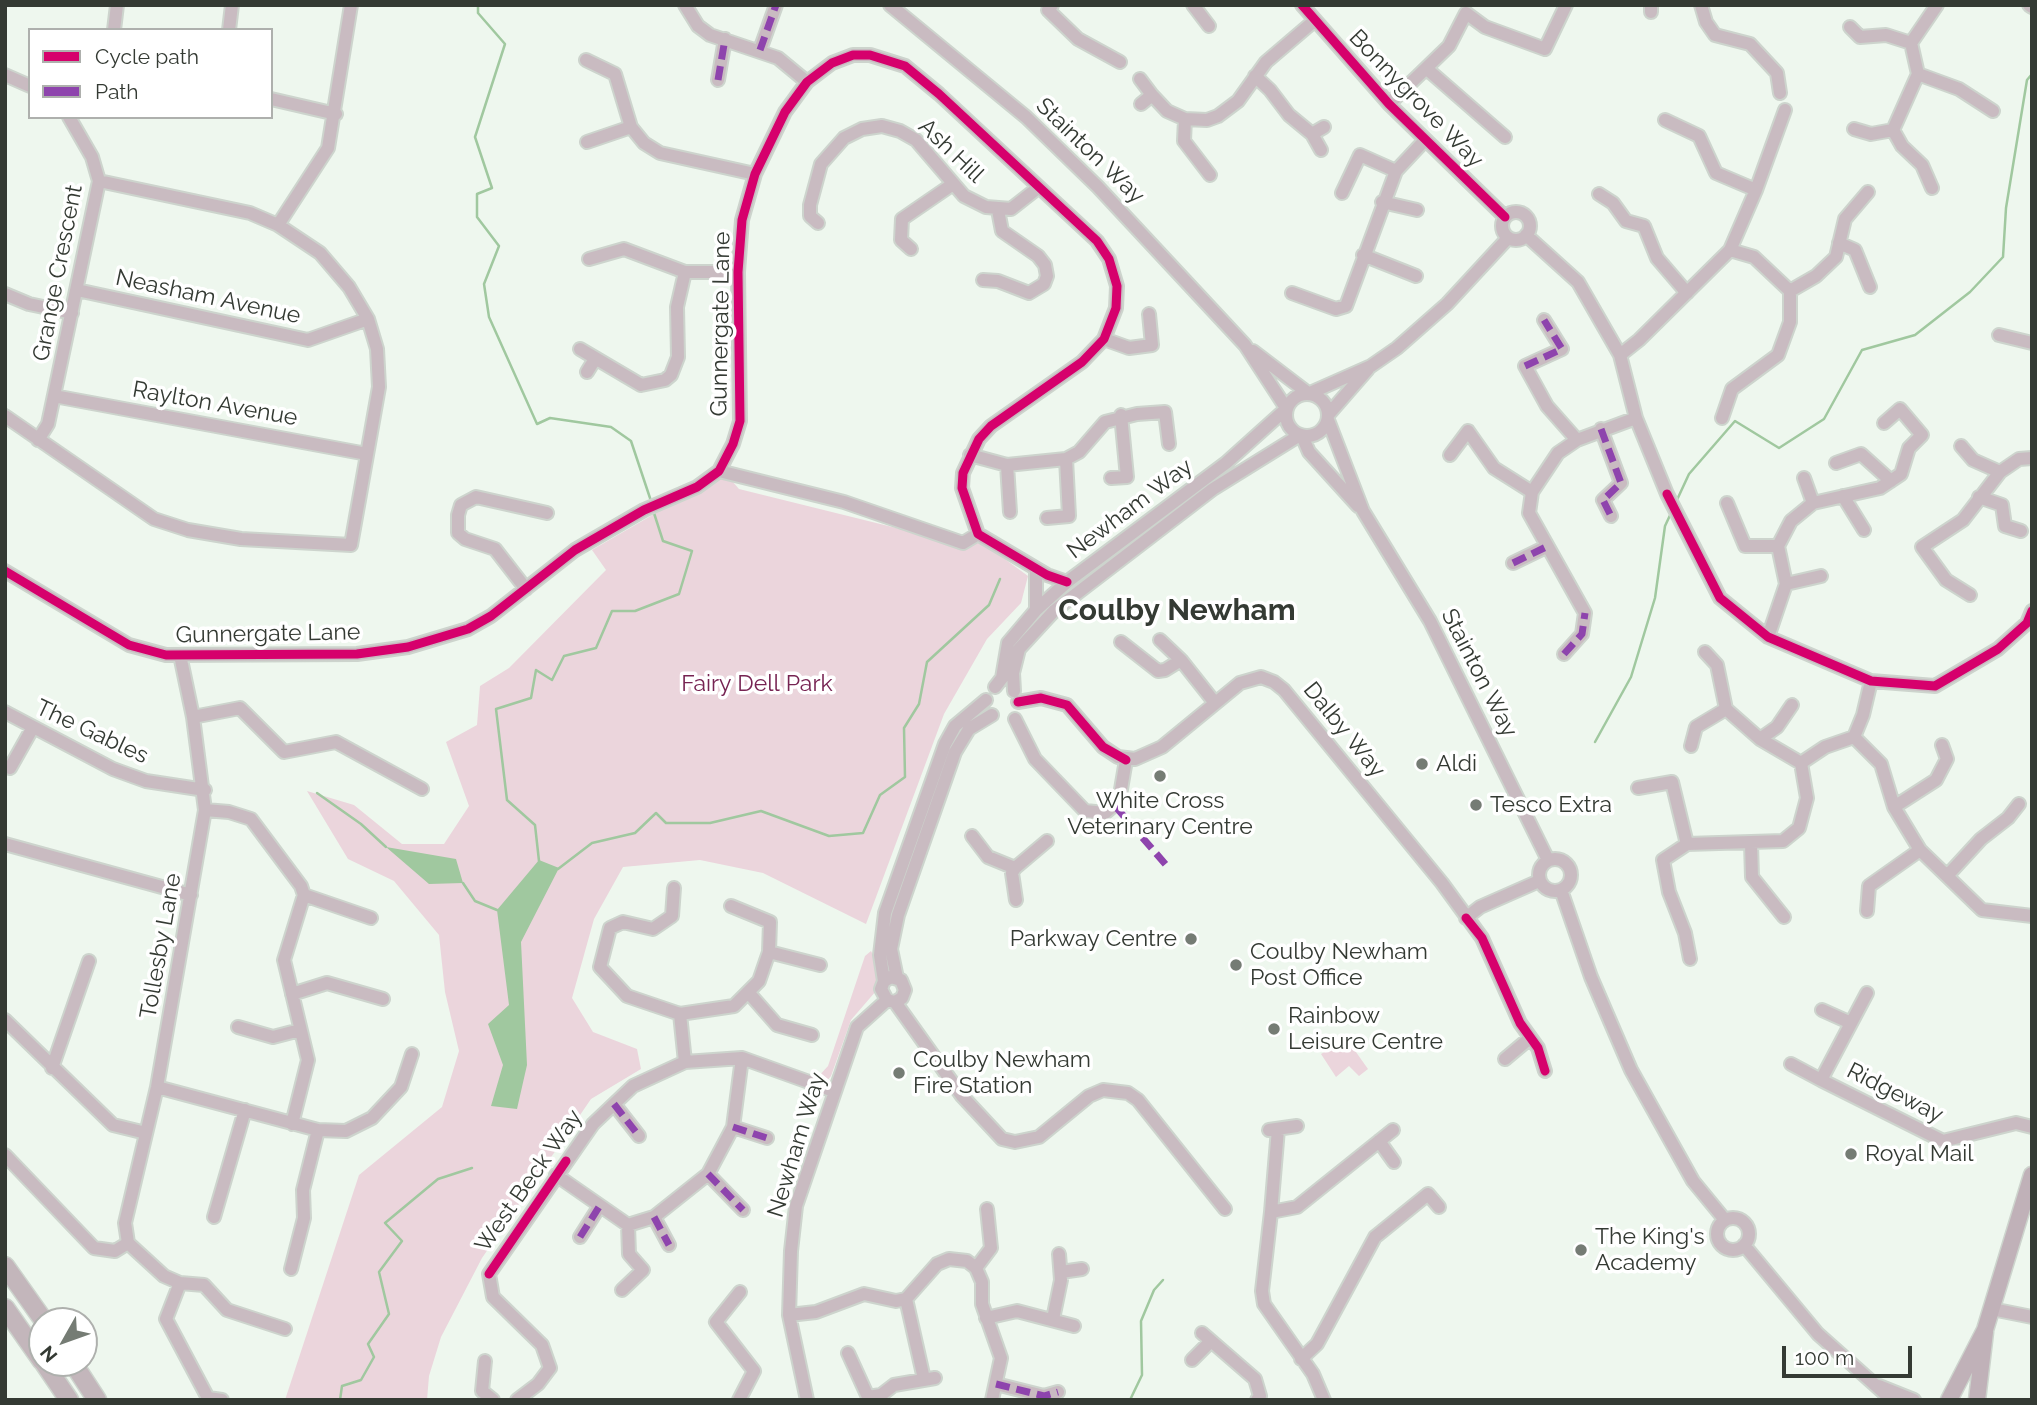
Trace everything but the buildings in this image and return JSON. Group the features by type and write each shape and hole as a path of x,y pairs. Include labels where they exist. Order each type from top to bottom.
{"highway":[{"path":"5,1266 34,1307"},
{"path":"5,1308 28,1341"},
{"path":"53,1377 69,1400"},
{"path":"81,1377 97,1400"}],"main road":[{"path":"1949,1400 1985,1330 2032,1175"},
{"path":"1977,1400 1985,1330"}],"street":[{"path":"114,28 117,5"},
{"path":"229,28 232,5"},
{"path":"278,225 328,148 336,114 351,5"},
{"path":"685,5 698,26 710,35 778,58 807,82"},
{"path":"760,50 776,5"},
{"name":"Stainton Way","path":"890,5 965,64 1062,150 1164,255 1245,345 1286,409"},
{"path":"1194,5 1209,26"},
{"name":"Bonnygrove Way","path":"1302,5 1389,104 1505,217"},
{"path":"1389,104 1449,46 1463,9 1485,27 1545,49 1566,5"},
{"path":"1701,5 1706,22 1715,36 1750,44 1777,73 1780,93"},
{"path":"1893,130 1917,74 1910,43 1937,5"},
{"path":"1046,7 1078,39 1120,62"},
{"path":"1140,79 1167,111 1185,119 1207,120 1229,110 1266,62 1314,21"},
{"path":"1850,27 1860,37 1886,35 1910,43"},
{"path":"718,80 726,39"},
{"name":"Gunnergate Lane","path":"5,571 129,645 149,652 180,655 357,654 408,648 468,629 491,616 575,550 643,510 697,487 719,471 733,444 740,421 738,272 742,220 755,174 779,122 807,82 832,62 853,55 870,55 905,66 1097,241 1109,259 1117,286 1116,309 1104,339 1082,362 991,426 970,455 963,473 962,488 978,534"},
{"path":"586,60 615,74 631,127 644,143 660,153 755,174"},
{"path":"1427,69 1505,137"},
{"path":"1917,74 1959,89 1993,111"},
{"path":"5,75 28,85"},
{"path":"1255,76 1270,90 1289,115 1312,134 1321,150"},
{"path":"1141,104 1152,95"},
{"path":"273,99 336,114"},
{"path":"1620,355 1640,340 1730,250 1756,191 1785,110"},
{"name":"Grange Crescent","path":"38,439 48,424 99,181 92,157 70,119"},
{"path":"1185,119 1184,141 1210,175"},
{"path":"1665,120 1699,136 1716,173 1756,191"},
{"name":"Ash Hill","path":"818,223 810,216 810,205 821,164 844,138 862,129 882,126 900,131 916,140 953,184 975,202 998,210"},
{"path":"587,142 631,127"},
{"path":"1312,134 1324,127"},
{"path":"1854,129 1871,134 1893,130"},
{"path":"1893,130 1902,146 1922,166 1932,188"},
{"path":"1292,293 1336,309 1346,306 1382,202 1396,171 1425,141"},
{"path":"1342,193 1360,155 1396,171"},
{"path":"5,416 154,519 188,530 241,539 351,545 379,387 377,349 368,319 349,287 320,253 278,225 250,213 99,181"},
{"path":"912,249 901,240 902,219 953,184"},
{"path":"983,280 998,281 1029,293 1044,284 1047,276 1045,265 1038,256 1002,230 998,210 1011,208 1024,201 1039,187"},
{"path":"1790,291 1816,276 1836,257 1845,219 1868,192"},
{"path":"1599,194 1613,203 1626,221 1644,226 1657,258 1687,293"},
{"path":"1382,202 1417,210"},
{"path":"1514,212 1524,215 1530,225 1526,235 1521,239 1508,237 1503,232 1505,217 1514,212"},
{"path":"1526,235 1578,282 1620,355 1636,418 1667,494 1720,598 1768,637 1871,681 1935,686 1998,649 2030,620"},
{"path":"1371,366 1295,397 1286,409 1289,428 1301,436 1321,431 1328,417 1371,366 1447,304 1508,237"},
{"path":"1839,243 1855,250 1870,287"},
{"path":"589,259 624,249 685,272 738,272"},
{"path":"1722,418 1732,389 1778,355 1790,322 1790,291 1754,257 1730,250"},
{"path":"1363,255 1416,276"},
{"path":"580,349 641,385 665,380 671,375 678,357 677,307 685,272"},
{"name":"Neasham Avenue","path":"77,290 308,340 368,319"},
{"path":"5,294 29,304 72,313"},
{"path":"1104,339 1129,348 1152,345 1149,314"},
{"path":"1544,320 1562,349 1525,366 1547,406 1577,440"},
{"path":"1999,335 2032,343"},
{"name":"Stainton Way","path":"1245,345 1309,393"},
{"path":"587,372 595,359"},
{"path":"1309,393 1321,398 1328,417"},
{"name":"Raylton Avenue","path":"54,396 367,454"},
{"name":"Newham Way","path":"890,979 880,955 885,913 945,744 955,726 986,700 1002,678 1008,643 1036,610 1067,582 1197,486 1286,409"},
{"path":"1768,637 1786,584 1778,547 1791,521 1813,503 1880,488 1891,481 1901,474 1909,448 1922,435 1900,409 1884,423"},
{"path":"970,455 1007,465 1066,459 1079,452 1105,422 1121,415 1164,412 1169,444"},
{"path":"1111,478 1126,477 1121,415"},
{"name":"Stainton Way","path":"1328,417 1363,511 1430,621 1548,860"},
{"path":"1564,654 1582,634 1585,613 1529,513 1532,492 1559,453 1577,440 1636,418"},
{"path":"1601,429 1620,482 1602,500 1611,516"},
{"path":"1450,455 1468,431 1494,468 1532,492"},
{"name":"Stainton Way","path":"1301,436 1309,452 1363,511"},
{"name":"Newham Way","path":"891,1001 881,989 890,979 891,949 898,915 955,752 969,729 992,715 1001,718 1011,715 1016,697 1013,673 1018,649 1054,611 1213,489 1301,436"},
{"path":"1961,446 1973,460 2000,472"},
{"path":"1836,463 1861,454 1891,481"},
{"path":"1970,595 1946,580 1922,547 1963,520 2000,472 2019,459 2032,458"},
{"path":"1047,518 1069,516 1066,459"},
{"path":"1007,465 1010,512"},
{"path":"719,471 844,502 963,543 978,534 1036,569 1067,582"},
{"path":"1804,478 1813,503"},
{"path":"1843,496 1864,530"},
{"path":"526,589 495,549 465,539 458,533 458,515 461,505 475,497 547,513"},
{"path":"1979,497 2002,505 2005,526 2021,531"},
{"path":"1727,503 1745,546 1778,547"},
{"path":"1513,563 1546,547"},
{"path":"1036,569 1036,610"},
{"path":"1786,584 1821,576"},
{"path":"1160,640 1181,660 1215,703"},
{"path":"1121,642 1158,671 1165,670 1181,660"},
{"path":"1690,959 1685,933 1669,892 1663,860 1687,844 1783,841 1799,828 1807,798 1801,763 1760,739 1726,709 1717,665 1705,652"},
{"name":"Tollesby Lane","path":"128,1244 125,1223 157,1087 205,810 205,790 180,655"},
{"name":"Dalby Way","path":"1126,760 1151,754 1249,679 1261,677 1284,690 1442,883 1482,938 1502,985 1538,1048 1545,1071"},
{"path":"1801,763 1825,747 1854,737 1863,715 1871,681"},
{"path":"995,687 1006,687 1016,697 1041,698 1067,705 1103,747 1126,760 1119,802 1105,813 1091,813 1079,806 1040,766 1015,719"},
{"path":"986,700 992,715"},
{"path":"1760,739 1777,727 1792,705"},
{"path":"193,718 240,708 284,752 336,742 422,789"},
{"path":"1691,746 1696,727 1726,709"},
{"name":"The Gables","path":"5,712 32,729 113,769 146,781 205,790"},
{"path":"10,768 32,729"},
{"path":"1854,737 1881,764 1894,807 1920,850 1982,910 2032,916"},
{"path":"1894,807 1937,780 1947,760 1942,745"},
{"path":"1637,788 1672,782 1687,844"},
{"path":"1947,876 1981,839 2008,818 2019,804"},
{"path":"205,810 229,812 251,819 278,851 304,895 284,960 308,1060 292,1124"},
{"path":"972,836 988,858 1015,868"},
{"path":"1016,900 1013,873 1015,868 1047,841"},
{"path":"1751,843 1752,877 1784,918"},
{"path":"5,844 191,895"},
{"path":"1867,911 1869,886 1920,850"},
{"path":"1560,859 1571,871 1570,883 1561,890 1548,890 1539,881 1539,870 1548,860 1560,859"},
{"path":"1466,918 1480,906 1539,881"},
{"path":"674,888 672,916 653,929 623,922 610,928 600,967 627,996 680,1014 734,1006 759,981 769,952 771,922 731,906"},
{"path":"1561,890 1591,977 1631,1070 1693,1181 1725,1220"},
{"path":"304,895 371,918"},
{"path":"769,952 820,965"},
{"path":"52,1068 89,961"},
{"name":"Newham Way","path":"807,1400 789,1315 791,1251 796,1206 858,1027 891,1001 902,998 904,983 890,979"},
{"path":"292,994 327,983 383,999"},
{"path":"748,992 777,1025 812,1035"},
{"name":"Ridgeway","path":"1821,1080 1867,993"},
{"path":"891,1001 962,1096 1002,1139 1015,1142 1039,1137 1089,1096 1103,1090 1128,1093 1138,1100 1226,1209"},
{"name":"Ridgeway","path":"1822,1010 1851,1023"},
{"path":"680,1014 685,1062"},
{"path":"5,1020 113,1125 146,1133"},
{"path":"238,1027 274,1037 300,1030"},
{"path":"1505,1059 1530,1038"},
{"path":"157,1087 292,1124 318,1130 346,1131 372,1118 401,1087 412,1054"},
{"path":"556,1175 628,1225 654,1217 708,1174 733,1127 742,1058"},
{"name":"West Beck Way","path":"517,1400 538,1384 550,1368 542,1345 493,1297 489,1274 593,1124 633,1086 685,1062 742,1058 834,1091"},
{"name":"Ridgeway","path":"1791,1064 1943,1141 2016,1123 2032,1128"},
{"path":"614,1104 639,1136"},
{"path":"214,1217 245,1111"},
{"path":"1297,1126 1274,1129 1271,1212 1262,1291 1264,1304 1313,1374 1324,1400"},
{"path":"733,1127 767,1138"},
{"path":"291,1269 304,1218 303,1191 318,1130"},
{"path":"1271,1212 1297,1207 1393,1130"},
{"path":"1379,1142 1394,1162"},
{"path":"5,1155 94,1248 115,1251 128,1244 164,1276 180,1283 204,1285 227,1310 285,1329"},
{"path":"708,1174 743,1210"},
{"path":"1419,1183 1438,1207"},
{"path":"1301,1359 1317,1344 1375,1237 1428,1194"},
{"path":"580,1237 599,1207"},
{"path":"976,1268 991,1248 987,1209"},
{"path":"654,1217 669,1245"},
{"path":"1735,1218 1745,1224 1749,1233 1744,1245 1733,1250 1721,1245 1717,1233 1725,1220 1735,1218"},
{"path":"989,1225 1004,1224"},
{"path":"622,1290 643,1270 629,1254 628,1225"},
{"path":"1744,1245 1818,1335 1892,1400"},
{"path":"1053,1319 1060,1272 1059,1254"},
{"path":"789,1315 816,1312 864,1294 874,1294 895,1301 906,1299 937,1264 958,1259 976,1268 982,1282 982,1304 1001,1357 992,1400"},
{"path":"1060,1272 1082,1269"},
{"path":"180,1283 166,1319 208,1398 222,1400"},
{"path":"739,1400 754,1371 716,1322 740,1292"},
{"path":"848,1362 868,1397 881,1395 894,1385 930,1379 906,1299"},
{"path":"1992,1309 2032,1317"},
{"path":"986,1318 1017,1311 1074,1326"},
{"path":"1192,1360 1206,1337 1255,1379 1260,1396 1257,1400"},
{"path":"485,1361 482,1391 493,1400"},
{"path":"996,1384 1044,1398 1058,1392"},
{"path":"1879,1386 1914,1400"}],"green space":[{"name":"Fairy Dell Park","path":"725,473 739,489 965,545 976,538 1028,576 1021,603 987,639 944,714 866,924 763,873 700,860 623,867 594,919 572,998 593,1032 637,1049 641,1069 591,1099 482,1258 441,1337 429,1376 427,1400 285,1400 359,1175 442,1107 459,1051 445,992 439,935 394,881 348,859 307,791 354,805 402,844 444,844 469,806 446,742 477,725 480,686 509,668 606,570 592,550"},
{"path":"871,951 881,970 876,991 851,1020 831,1076 826,1082 816,1079 828,1066 865,956"},
{"path":"1346,1038 1368,1069 1359,1076 1349,1066 1336,1077 1321,1054"}],"shaded area":[{"path":"386,847 456,859 463,883 429,884"},
{"path":"539,860 559,868 521,942 527,1065 517,1109 491,1106 503,1065 488,1024 509,1005 497,910"}],"waterway":[{"path":"478,5 478,13 505,44 475,137 492,188 477,194 477,217 499,246 484,284 489,317 537,424 550,418 611,427 631,441 652,504"},
{"path":"1676,502 1689,474 1735,421 1779,448 1824,419 1862,350 1915,335 1970,292 2003,257 2006,208 2027,80 2032,74"},
{"path":"539,861 535,825 507,800 496,709 531,698 536,670 552,680 564,656 596,648 612,611 635,611 679,594 692,551 663,541 653,510"},
{"path":"1595,742 1631,677 1655,598 1665,526 1672,511"},
{"path":"558,869 592,843 635,833 656,813 666,823 710,823 761,811 829,836 863,833 880,795 905,777 904,728 919,704 927,662 989,605 1000,579"},
{"path":"317,793 361,824 386,847"},
{"path":"463,883 475,901 497,910"},
{"path":"340,1400 342,1386 361,1380 374,1357 368,1344 389,1314 379,1272 402,1241 385,1223 438,1179 472,1168"},
{"path":"1130,1400 1142,1375 1141,1321 1154,1290 1163,1280"}],"marked path":[{"path":"760,50 776,5"},
{"path":"718,80 725,39"},
{"path":"1525,366 1562,349 1544,320"},
{"path":"1601,429 1621,483 1603,500 1611,516"},
{"path":"1513,563 1546,547"},
{"path":"1564,654 1582,634 1585,613"},
{"path":"1115,806 1167,866"},
{"path":"614,1104 639,1136"},
{"path":"733,1127 767,1138"},
{"path":"708,1174 743,1210"},
{"path":"580,1237 599,1207"},
{"path":"654,1217 669,1245"},
{"path":"996,1384 1044,1396 1058,1392"}],"cycle path":[{"path":"1302,5 1389,104 1505,217"},
{"path":"5,571 129,645 166,655 357,654 408,647 468,629 491,616 575,550 644,510 697,487 719,471 733,444 740,421 738,272 742,220 755,174 785,112 807,82 832,63 853,55 870,55 905,66 939,94 1097,241 1109,259 1117,286 1116,308 1104,339 1082,362 991,426 979,439 963,473 962,488 978,534 1047,575 1067,582"},
{"path":"1667,494 1720,598 1768,637 1871,681 1935,686 1998,649 2027,623 2032,611"},
{"path":"1018,702 1041,698 1067,705 1103,747 1126,760"},
{"path":"1466,918 1482,938 1520,1023 1538,1048 1545,1071"},
{"path":"489,1274 566,1161"}],"place":[{"name":"Aldi","path":"1422,764"},
{"name":"White Cross Veterinary Centre","path":"1160,776"},
{"name":"Tesco Extra","path":"1476,805"},
{"name":"Parkway Centre","path":"1191,939"},
{"name":"Coulby Newham Post Office","path":"1236,965"},
{"name":"Rainbow Leisure Centre","path":"1274,1029"},
{"name":"Coulby Newham Fire Station","path":"899,1073"},
{"name":"Royal Mail","path":"1851,1154"},
{"name":"The King's Academy","path":"1581,1250"}],"district":[{"name":"Coulby Newham","path":"1177,611"}]}
